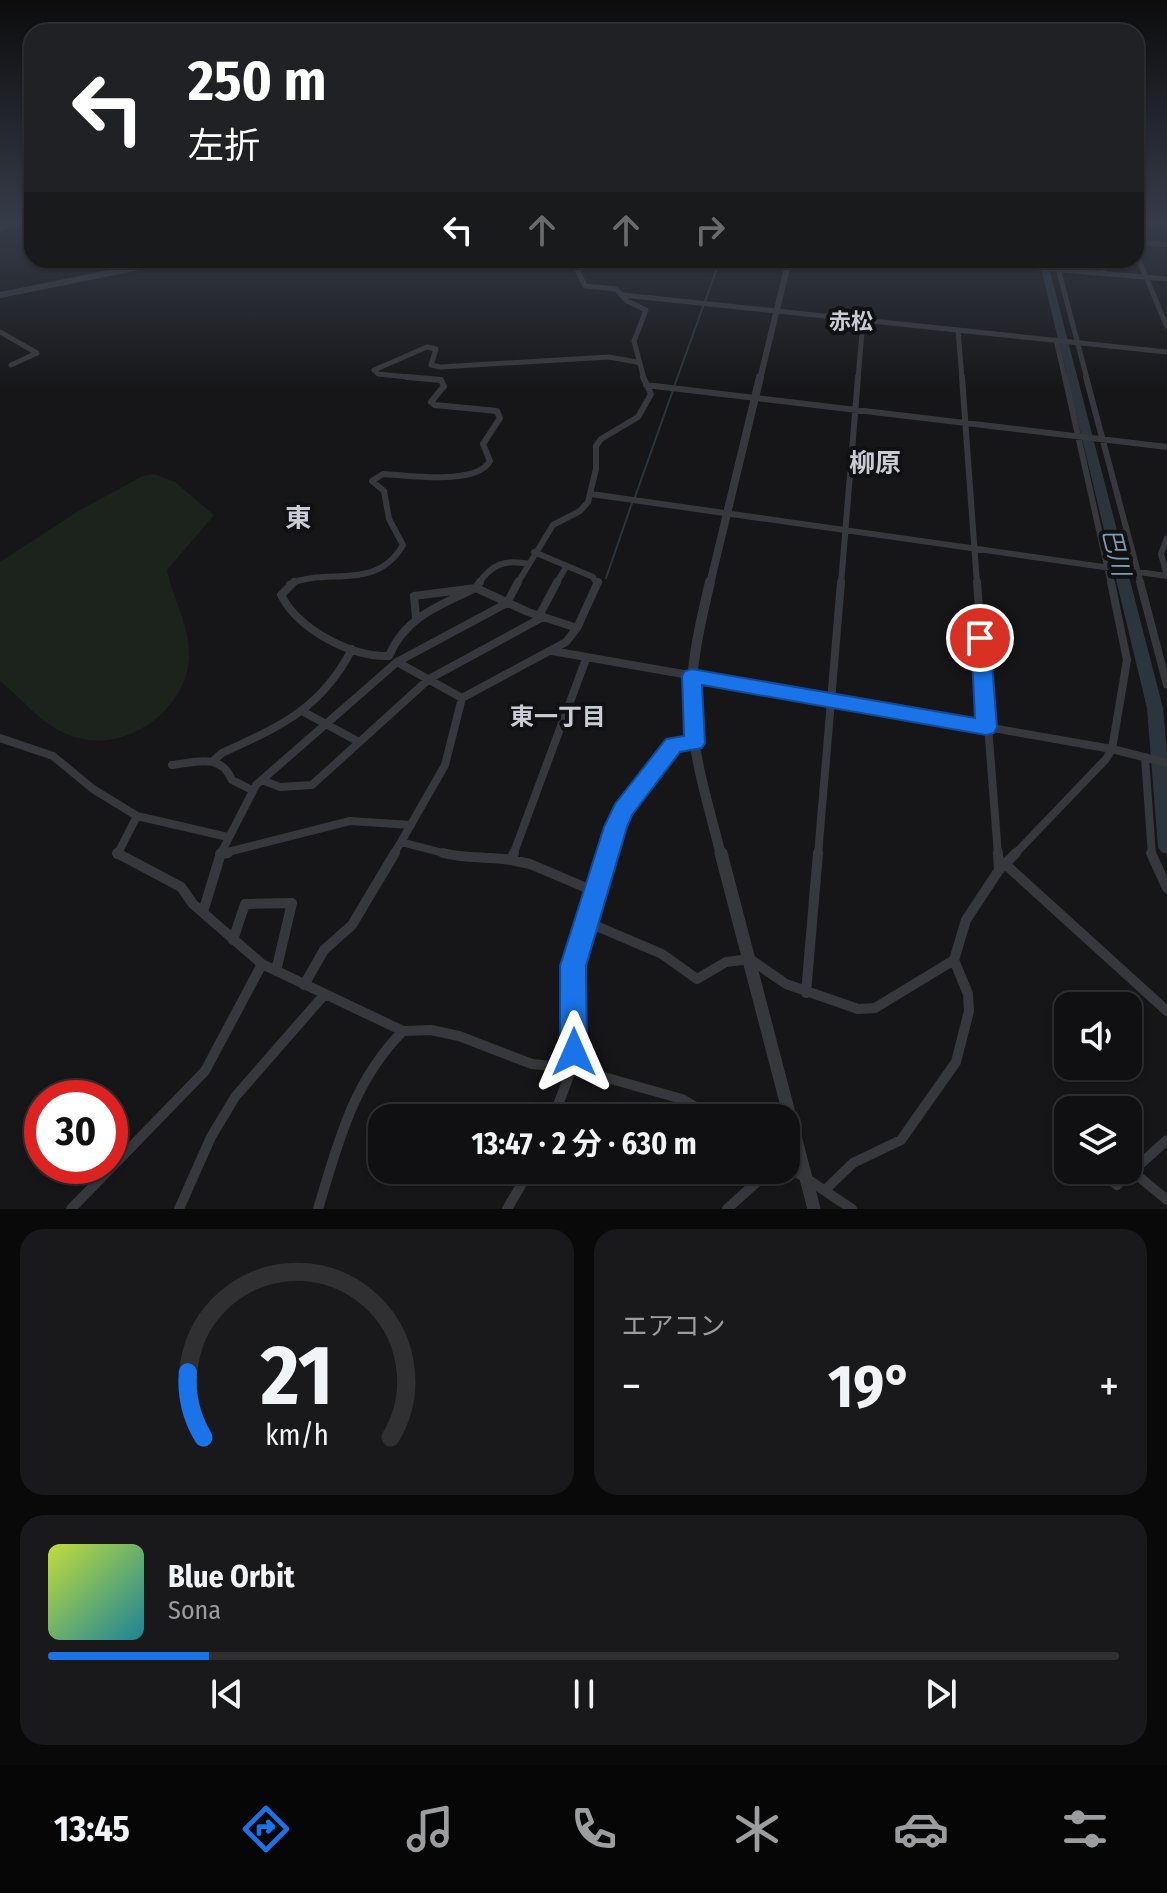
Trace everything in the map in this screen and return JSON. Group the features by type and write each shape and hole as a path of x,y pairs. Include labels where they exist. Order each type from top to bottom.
{"street":[{"path":"0,295 87,277"},
{"path":"203,912 220,854 252,790 393,659 507,603 534,552 553,525 580,511 591,494 596,446 601,439 638,417 651,394 637,362 634,341 646,310 627,301 611,287 585,286 581,277"},
{"path":"784,277 698,632 692,676 695,743 706,801 814,1209"},
{"path":"1060,277 1167,685"},
{"path":"1146,277 1167,327"},
{"path":"623,295 1167,352"},
{"path":"806,993 863,320"},
{"path":"958,330 986,727 1002,867 1167,1011"},
{"path":"0,332 37,353 11,365"},
{"path":"825,1190 853,1163 901,1140 956,1062 969,1011 968,994 954,960 966,920 1002,867 1106,759 1112,749 1127,660 1056,340"},
{"path":"462,698 393,659 370,656 352,649 294,616 283,604 281,595 288,585 297,581 368,571 395,559 403,545 389,519 384,491 372,481 375,476 462,477 486,468 490,461 483,444 484,438 500,418 500,413 490,409 431,403 444,386 441,380 378,374 374,370 427,347 436,349 431,365 440,367 609,357 637,362"},
{"path":"646,385 1167,447"},
{"path":"591,494 1167,576 1161,554 1167,538"},
{"path":"304,985 324,950 352,925 445,765 462,698 552,651 566,642 577,628 598,582 593,577 534,552"},
{"path":"393,659 400,631 416,618 476,588 486,573 499,562 511,560 529,564"},
{"path":"262,780 280,787 312,785 429,679 541,616 566,567"},
{"path":"416,618 414,596 476,588 507,603 577,628"},
{"path":"172,765 214,760 302,711 333,683 352,649"},
{"path":"552,651 1112,749 1167,763"},
{"path":"511,860 586,659"},
{"path":"302,711 359,742"},
{"path":"0,738 53,756 93,789 137,816 228,837"},
{"path":"558,1104 572,1068 573,966 623,810 674,744 695,743"},
{"path":"1145,757 1151,853 1167,888"},
{"path":"214,760 227,768 232,780 252,790"},
{"path":"137,816 116,854 181,887 203,912 262,964 403,1031 431,1030 459,1036 532,1064 572,1068 691,1104"},
{"path":"220,854 252,850 290,833 315,831 344,821 411,825"},
{"path":"401,842 467,859 485,856 530,864 596,892"},
{"path":"233,940 245,904 292,903 276,971"},
{"path":"587,922 662,954 697,979 726,962 750,959 786,984 858,1009 875,1008 954,960"},
{"path":"71,1209 205,1071 262,964"},
{"path":"179,1209 199,1157 224,1113 244,1084 324,995"},
{"path":"318,1209 347,1113 388,1046 403,1031"},
{"path":"1142,1162 1167,1140"},
{"path":"800,1174 852,1209"},
{"path":"1142,1179 1167,1200"},
{"path":"507,1209 522,1184"},
{"path":"727,1209 755,1184"}],"shaded area":[{"path":"154,474 175,482 214,515 167,570 189,648 185,678 164,712 130,734 92,740 72,736 42,719 0,681 0,562 80,510 143,476"}],"waterway":[{"path":"675,384 714,277"},
{"name":"巴川","path":"1047,277 1155,708 1167,847"},
{"path":"635,497 673,390"},
{"path":"606,578 632,503"}],"district":[{"name":"赤松","path":"851,321"},
{"name":"柳原","path":"875,463"},
{"name":"東","path":"298,518"},
{"name":"東一丁目","path":"558,717"}],"route":[{"path":"574,1052 573,966 615,827 623,810 674,744 695,743 692,676 986,727 980,638"}]}
